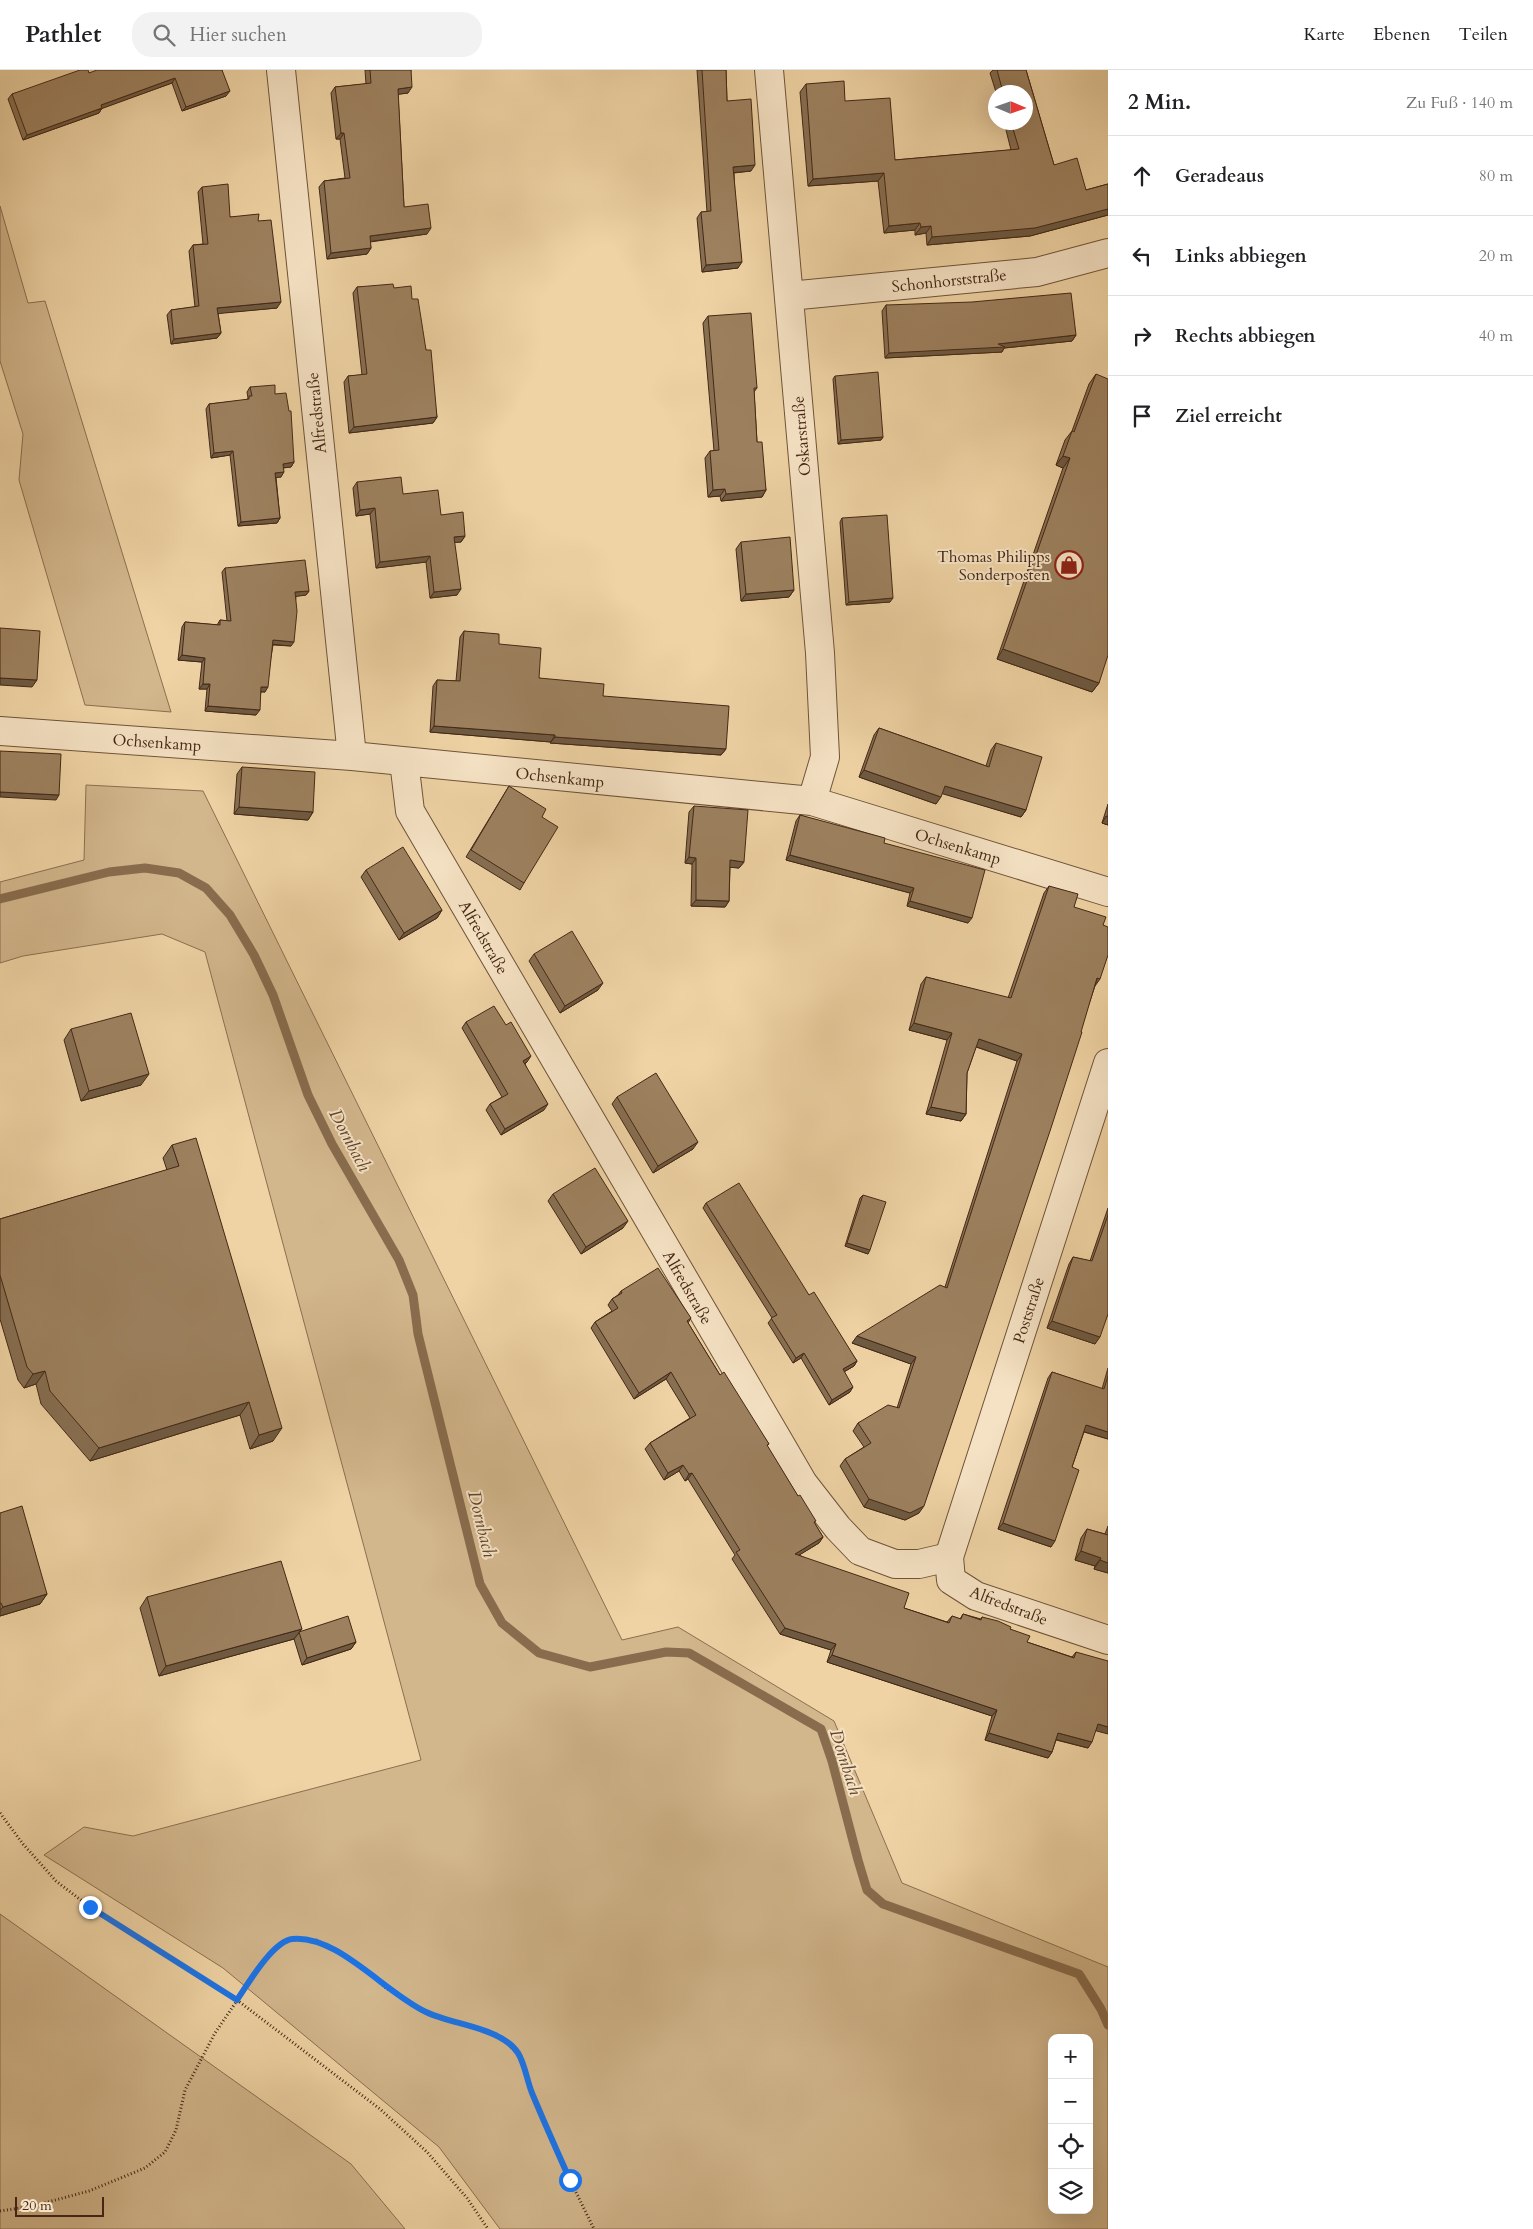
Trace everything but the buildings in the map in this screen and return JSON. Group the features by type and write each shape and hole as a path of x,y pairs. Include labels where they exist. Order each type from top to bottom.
{"street":[{"name":"Alfredstraße","path":"281,70 352,756"},
{"name":"Oskarstraße","path":"769,70 820,653 825,757 812,801"},
{"name":"Schonhorststraße","path":"789,296 1037,272 1108,253"},
{"name":"Ochsenkamp","path":"0,731 352,756 812,801 1108,892"},
{"name":"Alfredstraße","path":"404,762 410,811 803,1483 838,1528 860,1551 895,1564 919,1564 949,1557 951,1580 976,1596 1108,1640"},
{"name":"Poststraße","path":"949,1557 1108,1064"}],"path":[{"path":"0,1813 23,1844 56,1881 90,1907 237,2000 387,2116 427,2152 467,2198 488,2229"},
{"path":"0,2211 33,2206 89,2191 145,2168 165,2152 176,2130 184,2090 215,2033 268,1955 290,1939 316,1940 348,1957 386,1988 426,2012 486,2031 504,2041 518,2053 539,2109 594,2229"}],"shaded area":[{"path":"0,206 28,303 45,301 171,712 85,705 19,480 23,434 0,361"},
{"path":"86,785 203,791 622,1640 678,1627 834,1721 902,1883 1108,1967 1108,2229 500,2229 439,2147 223,1968 44,1855 84,1827 133,1836 421,1760 205,952 162,934 23,956 0,963 0,882 84,860"},
{"path":"0,1914 351,2164 405,2229 0,2229"}],"waterway":[{"name":"Dornbach","path":"0,899 109,872 145,868 179,873 206,888 230,915 254,955 273,995 308,1095 332,1144 399,1260 413,1295 418,1334 480,1584 502,1623 539,1653 590,1667 666,1652 689,1653 821,1729 832,1761 867,1890 883,1904 1079,1974 1101,2009 1108,2025"}],"place":[{"name":"Thomas Philipps Sonderposten","path":"1069,565"}],"route":[{"path":"90,1907 237,2000 268,1955 290,1939 316,1940 348,1957 386,1988 426,2012 486,2031 504,2041 518,2053 531,2091 570,2180"}]}
